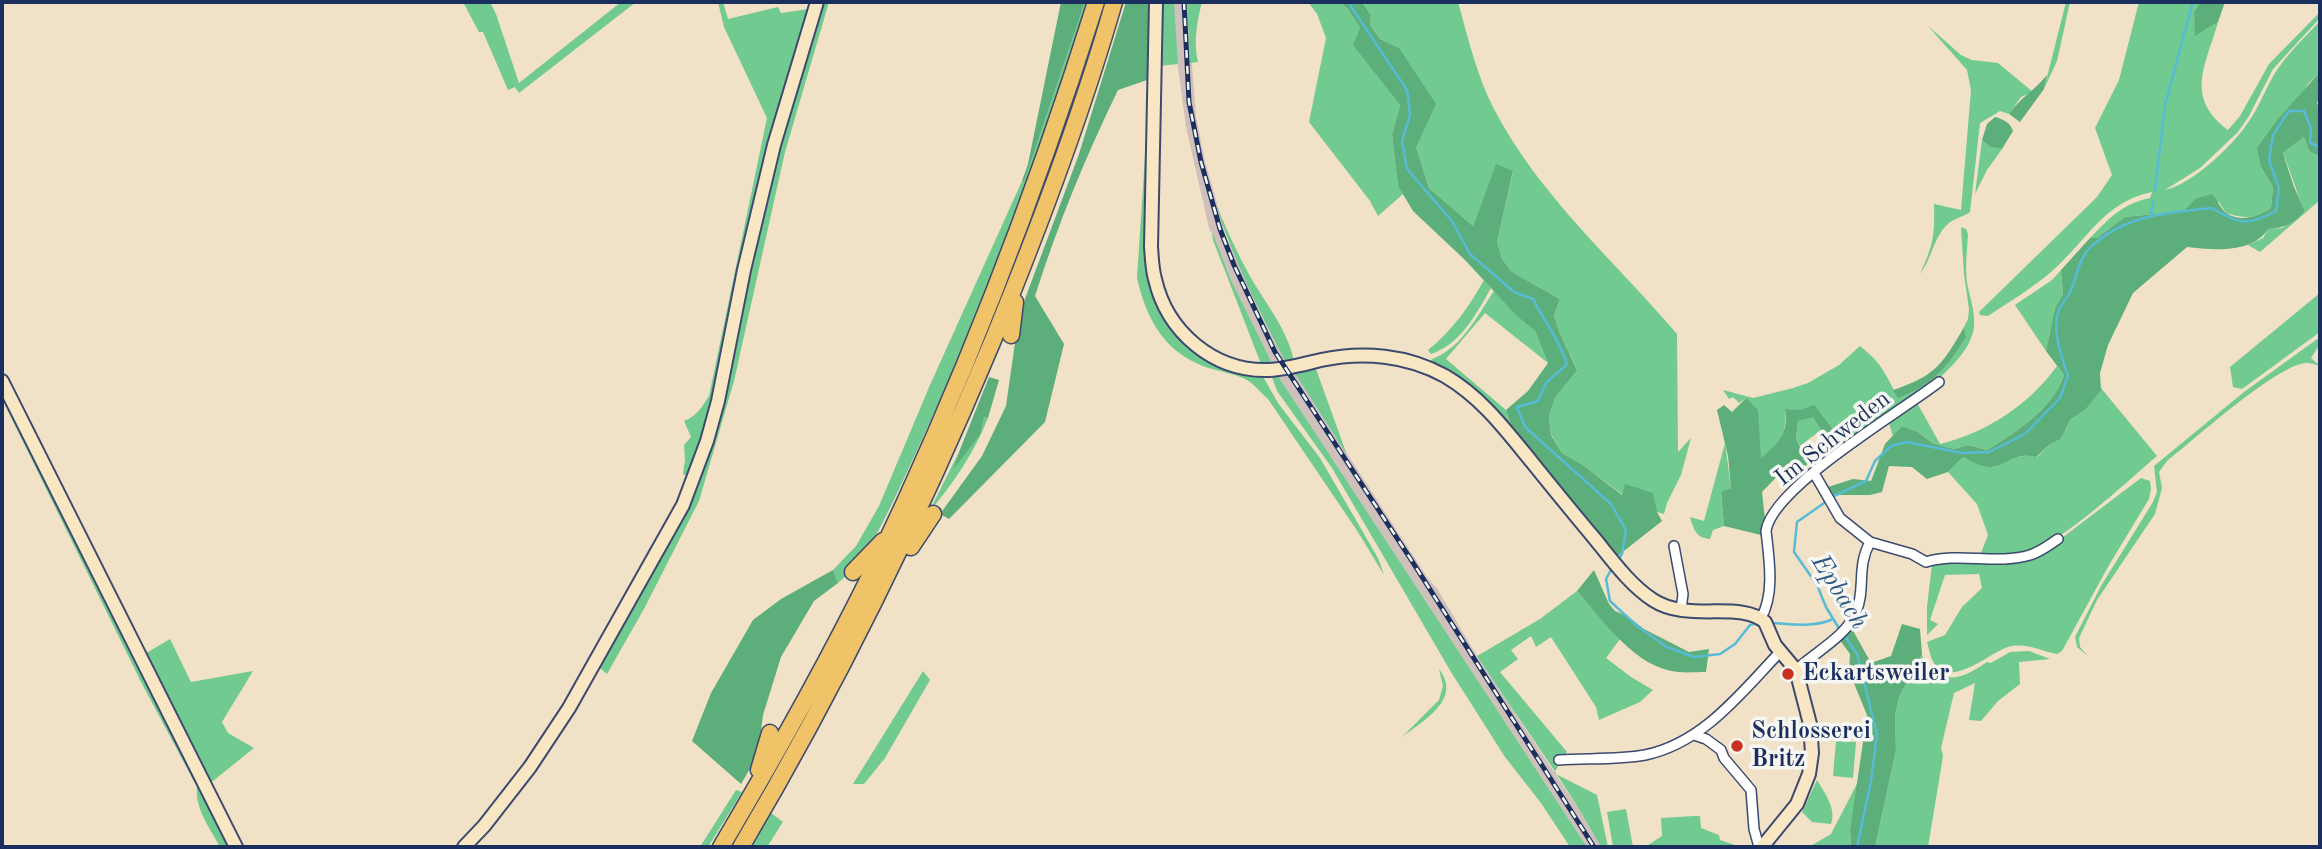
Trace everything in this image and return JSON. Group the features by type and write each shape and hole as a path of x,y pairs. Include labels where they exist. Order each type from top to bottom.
{"highway":[{"path":"721,847 759,783 840,633 889,535 984,317 1055,127 1096,2"},
{"path":"741,847 891,571 964,410 1014,289 1079,111 1114,2"},
{"path":"1011,335 1014,289"},
{"path":"891,571 933,514"},
{"path":"853,572 889,535"},
{"path":"759,783 759,765 770,733"}],"street":[{"path":"464,847 485,826 530,767 569,708 683,505 714,415 744,270 774,145 817,2"},
{"path":"1156,2 1151,247 1154,277 1166,311 1184,335 1212,356 1239,367 1272,370 1343,356 1377,356 1397,357 1443,376 1485,406 1610,558 1650,598 1661,605 1681,610 1698,613 1744,612 1761,618 1768,625 1780,652 1796,670 1812,737 1809,774 1797,804 1760,847"},
{"path":"2,381 236,847"},
{"name":"Im Schweden","path":"1761,618 1768,601 1767,525 1776,510 1814,473 1861,436 1939,382"},
{"path":"1814,473 1840,518 1870,542 1912,554 1926,562 2023,556 2045,548 2058,539"},
{"path":"1796,670 1834,639 1857,611 1861,564 1870,542"},
{"path":"1674,546 1683,594 1681,610"},
{"path":"1559,760 1642,755 1660,751 1694,735 1735,701 1780,652"},
{"path":"1694,735 1706,739 1721,750 1724,758 1751,790 1760,847"}],"shaded area":[{"path":"1174,2 1187,2 1196,117 1205,161 1227,239 1286,363 1273,365 1231,280 1212,231 1210,232 1186,127 1175,46"},
{"path":"1293,370 1438,590 1477,656 1588,823 1601,847 1587,847 1278,376"}],"green space":[{"path":"463,2 490,2 519,83 621,2 636,2 519,93 515,87 508,90 483,32 479,32"},
{"path":"718,2 723,2 728,19 778,7 781,13 815,8 817,2 829,2 785,152 734,381 699,501 607,674 595,664 693,478 683,474 684,445 691,437 684,421 696,414 709,396 767,118 724,27"},
{"path":"1061,2 1085,2 1024,182 1022,181 1028,164"},
{"path":"1085,2 1090,2 1052,118 964,345 882,524 861,558 838,583 833,570 856,546 879,506 930,385 1022,181 1024,182"},
{"path":"1126,2 1152,2 1150,79 1118,90 1073,192 1035,296 1064,344 1045,422 949,519 940,514 982,456 1006,406 1019,315 1079,154"},
{"path":"1162,2 1174,2 1178,64 1159,66"},
{"path":"1187,2 1202,2 1196,32 1198,62 1190,63"},
{"path":"1308,2 1339,2 1348,9 1360,28 1354,45 1400,105 1392,135 1398,186 1403,194 1378,216 1370,201 1309,122 1326,38 1317,14"},
{"path":"1339,2 1362,2 1371,15 1370,25 1380,39 1399,48 1436,104 1416,147 1429,188 1473,226 1496,164 1513,171 1497,242 1502,259 1512,272 1560,299 1554,315 1577,370 1555,397 1549,416 1551,435 1562,453 1583,465 1622,495 1625,484 1653,493 1662,521 1615,558 1513,431 1506,410 1528,391 1548,363 1535,331 1413,211 1398,186 1392,135 1400,105 1353,45 1360,28 1348,9"},
{"path":"1362,2 1458,2 1483,83 1512,141 1579,227 1677,334 1678,452 1691,438 1681,475 1664,514 1657,512 1625,485 1623,495 1562,453 1551,434 1549,416 1555,396 1577,369 1554,315 1560,299 1512,272 1502,259 1497,242 1513,172 1496,165 1473,226 1429,188 1416,147 1399,48 1380,39 1370,25 1371,15"},
{"path":"2066,2 2070,2 2057,61 2044,89"},
{"path":"2139,2 2200,2 2194,12 2196,35 2218,22 2204,66 2202,93 2214,118 2228,130 2240,116 2269,64 2320,12 2320,18 2273,69 2238,132 2200,168 2165,190 2201,171 2235,139 2255,112 2282,63 2320,21 2320,72 2308,84 2261,167 2273,187 2271,208 2254,216 2244,217 2226,213 2219,202 2195,199 2185,211 2125,217 2097,238 2090,238 2117,213 2131,204 2150,198 2152,192 2135,197 2120,204 2096,224 2043,278 1988,316 1980,315 1979,312 2097,197 2112,175 2095,128 2119,80"},
{"path":"2200,2 2225,2 2218,22 2195,36 2194,12"},
{"path":"1928,26 1961,55 1972,60 1998,63 2033,92 2021,97 2009,114 2000,111 1980,123 1970,212 1951,221 1944,228 1920,274 1932,240 1934,204 1961,210 1971,90 1967,70"},
{"path":"2320,72 2320,97 2317,103 2320,111 2320,157 2309,151 2304,137 2283,153 2305,211 2289,224 2268,229 2252,243 2220,249 2187,247 2133,293 2108,345 2100,373 2101,390 2086,409 2070,420 2061,439 2049,445 2036,457 2016,457 1998,466 1976,464 1963,457 1948,472 1927,479 1912,467 1889,466 1882,492 1870,495 1834,495 1828,487 1853,479 1871,481 1885,444 1902,426 1918,432 1932,443 1954,449 1968,445 1987,450 2032,418 2051,399 2064,375 2046,351 2055,308 2063,294 2061,270 2090,238 2097,238 2125,217 2184,211 2195,199 2212,194 2226,213 2238,218 2255,216 2271,208 2273,187 2261,167 2257,148 2278,119"},
{"path":"2047,75 2044,89 2020,122 2009,114 2018,103"},
{"path":"1150,79 1152,279 1191,346 1261,373 1278,403 1320,458 1378,558 1384,575 1268,399 1247,380 1202,366 1184,356 1164,339 1150,316 1137,278"},
{"path":"1995,117 2006,122 2013,131 2002,149 1990,147 1982,140 1987,124"},
{"path":"2304,137 2309,151 2320,157 2320,200 2260,252 2248,245 2263,238 2268,229 2282,228 2305,211 2283,153"},
{"path":"1982,140 1990,147 2002,149 1975,194"},
{"path":"1215,202 1246,269 1282,329 1294,362 1286,363 1266,324 1238,264"},
{"path":"1961,227 1966,229 1968,234 1966,277 1974,326 1969,343 1957,360 1921,393 1845,445 1820,418 1806,412 1785,409 1785,425 1781,437 1761,459 1746,398 1739,403 1733,397 1729,399 1723,390 1753,398 1793,388 1808,383 1839,365 1860,346 1879,364 1898,397 1930,381 1945,367 1966,337 1964,327 1969,309"},
{"path":"1212,231 1231,280 1273,365 1261,364 1213,240"},
{"path":"2061,270 2063,294 2055,308 2046,351 2015,305 2052,280"},
{"path":"1484,280 1491,288 1473,318 1451,343 1431,354 1428,350 1459,318"},
{"path":"1494,291 1535,331 1548,363 1485,313 1446,359 1506,410 1513,431 1429,365 1432,359 1443,354 1460,339"},
{"path":"2320,293 2320,332 2242,389 2233,387 2230,367"},
{"path":"1964,327 1966,337 1945,367 1921,387 1898,398 1893,390 1919,379 1936,367"},
{"path":"2320,337 2320,344 2311,358 2320,366 2305,363 2291,367 2274,377 2167,461 2159,472 2162,488 2155,514 2097,600 2079,638 2080,647 2088,656 2077,647 2075,637 2101,586 2153,502 2157,492 2154,466 2244,392"},
{"path":"1353,360 1375,362 1349,362 1316,369 1347,455 1293,370"},
{"path":"1386,362 1406,364 1443,381 1411,367"},
{"path":"2057,366 2064,375 2051,399 2032,418 1987,450 1968,445 1954,449 1932,443 1918,432 1902,426 1893,436 1888,420 1916,401 1940,444 1974,433 2006,415 2034,393"},
{"path":"1278,376 1587,847 1570,847 1541,803 1505,757 1451,672 1332,468 1277,391 1272,377"},
{"path":"989,377 999,380 988,418 984,417 980,435 954,468 959,452"},
{"path":"2,381 236,847 220,847 204,818 198,802 197,787 141,682 2,399"},
{"path":"2101,388 2157,456 2091,513 2035,550 2019,555 1981,553 1988,535 1977,504 1948,472 1963,457 1987,467 1998,466 2022,456 2037,457 2049,445 2061,439 2070,420 2086,409"},
{"path":"1746,398 1758,410 1761,458 1784,431 1785,409 1800,410 1814,405 1845,445 1839,449 1813,417 1798,421 1796,439 1808,463 1805,467 1792,461 1762,492 1765,519 1761,535 1724,526 1721,492 1731,488 1728,456 1717,410 1724,405 1732,412"},
{"path":"1813,416 1821,430 1800,446 1796,439 1798,421"},
{"path":"984,417 988,418 970,456 929,512 959,452 955,466"},
{"path":"1725,443 1731,488 1721,493 1724,526 1713,530 1710,539 1696,532 1690,517 1704,521"},
{"path":"2141,478 2150,481 2149,499 2062,651 2057,654 2027,646 2008,647 1970,667 1950,672 1941,670 1934,663 1927,642 1945,635 1962,607 1982,588 1979,574 1945,575 1930,620 1938,624 1927,635 1932,564 2042,553"},
{"path":"833,570 838,583 814,601 781,657 763,715 758,755 741,784 692,741 711,693 753,620 781,599"},
{"path":"1594,570 1609,604 1615,611 1689,652 1709,649 1706,672 1662,669 1634,653 1609,629 1577,591"},
{"path":"1577,591 1620,639 1606,658 1653,690 1640,702 1599,720 1596,707 1551,637 1536,647 1531,636 1511,650 1518,659 1500,672 1567,752 1555,771 1477,656 1540,619"},
{"path":"1902,624 1920,629 1922,654 1899,697 1895,715 1896,750 1875,847 1851,847 1850,831 1867,715 1849,671 1850,654 1839,639 1851,627 1871,663 1891,656"},
{"path":"170,639 191,682 253,671 222,722 228,733 254,748 213,781 209,781 143,655"},
{"path":"2029,651 2050,659 2019,662 2020,684 1998,701 1981,721 1969,720 1975,683 1954,693 1941,748 1943,756 1928,847 1875,847 1896,750 1895,715 1899,697 1922,654 1924,666 1941,676 1956,677 2010,652"},
{"path":"1439,669 1445,680 1443,700 1429,717 1401,738 1439,700 1443,686"},
{"path":"923,671 930,680 885,758 864,784 853,784"},
{"path":"1836,741 1856,742 1853,778 1833,776"},
{"path":"1557,775 1597,795 1608,847 1601,847"},
{"path":"1817,780 1831,807 1831,824 1812,822 1802,812"},
{"path":"1859,780 1850,831 1851,847 1809,847 1831,834"},
{"path":"736,790 742,792 708,847 700,847"},
{"path":"1626,809 1633,847 1613,847 1607,812"},
{"path":"771,813 783,822 767,847 749,847"},
{"path":"1700,816 1701,828 1719,835 1720,840 1741,847 1645,847 1662,836 1661,818"}],"waterway":[{"path":"1348,2 1407,90 1410,115 1402,141 1407,169 1452,221 1470,254 1514,292 1533,299 1560,347 1567,364 1546,383 1538,401 1517,407 1525,427 1611,504 1626,530 1622,554 1618,560"},
{"path":"2155,190 2165,105 2193,2"},
{"name":"Epbach","path":"1832,497 1866,481 1875,461 1891,446 1907,442 1962,453 1989,452 2025,434 2060,398 2068,376 2058,345 2056,320 2088,250 2115,230 2162,214 2212,208 2244,222 2276,211 2279,188 2269,160 2273,135 2289,111 2304,111 2311,128 2310,143 2320,147"},
{"path":"2151,215 2153,201"},
{"name":"Epbach","path":"1827,501 1797,522 1794,552 1817,585 1840,630"},
{"path":"1612,568 1606,579 1610,601 1637,626 1667,647 1694,657 1720,654 1735,644 1750,625 1758,623"},
{"path":"1772,623 1795,625 1833,619"},
{"name":"Epbach","path":"1844,635 1857,654 1877,734 1871,781 1857,847"}],"railway":[{"path":"1184,2 1189,102 1201,162 1220,229 1234,265 1275,352 1594,847"}],"place":[{"name":"Eckartsweiler","path":"1788,674"},
{"name":"Schlosserei Britz","path":"1737,746"}]}
